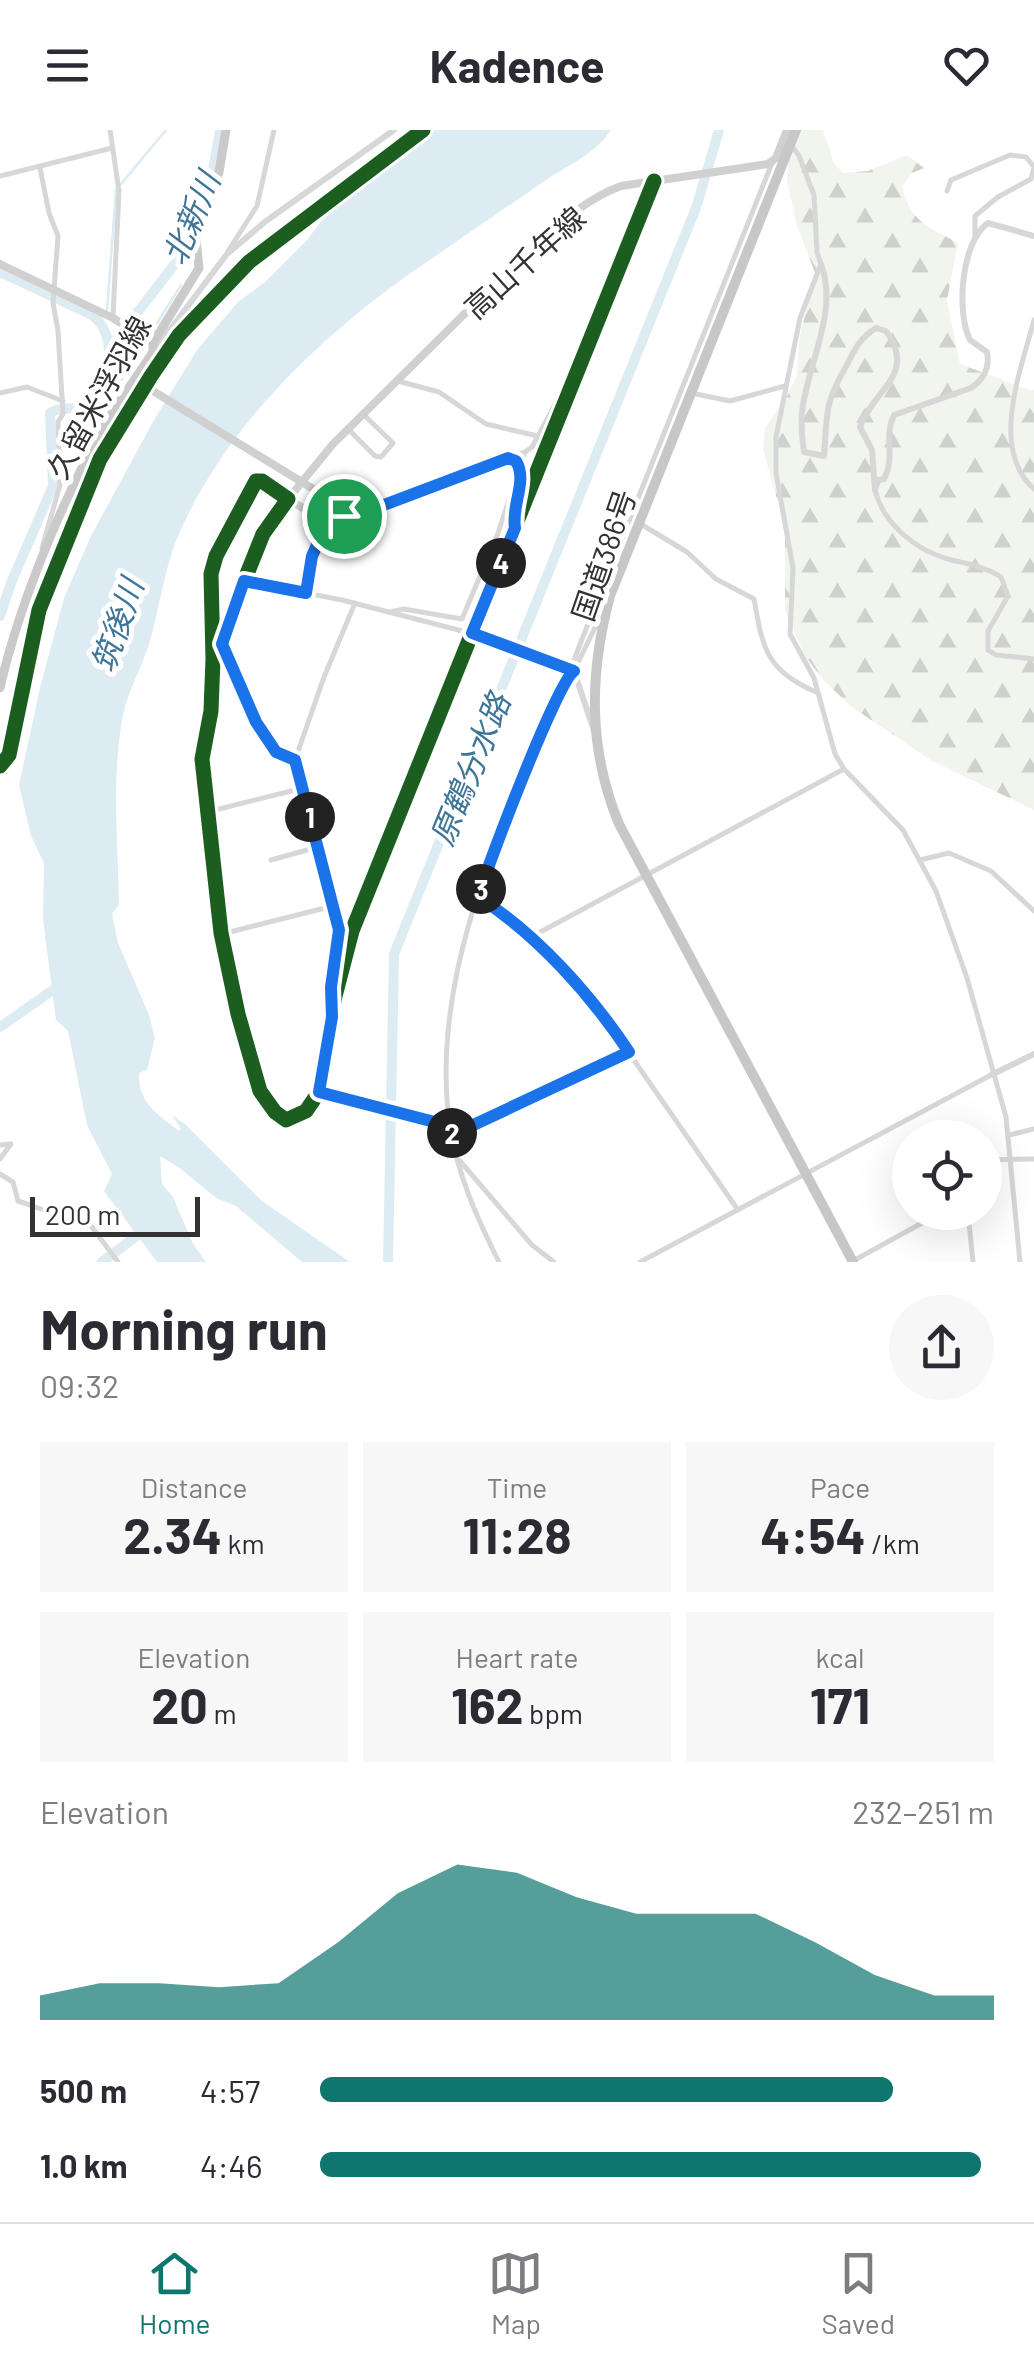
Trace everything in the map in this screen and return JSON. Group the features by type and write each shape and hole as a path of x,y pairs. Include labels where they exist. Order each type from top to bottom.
{"highway":[{"name":"国道386号","path":"796,130 610,596 595,673 594,732 613,811 853,1261"}],"main road":[{"name":"久留米浮羽線","path":"0,688 38,570 85,462 108,419 138,382 152,345 199,268 196,239 216,183 226,130"},
{"path":"770,163 788,130"},
{"name":"高山千年線","path":"288,499 333,444 560,224 608,191 770,163"},
{"path":"0,264 53,293 111,317 152,345"},
{"path":"138,382 328,498 343,509 344,516 327,523 288,499"}],"street":[{"path":"110,130 119,187 111,317"},
{"path":"152,345 227,254 257,206 274,130"},
{"path":"227,254 394,130"},
{"path":"790,145 800,156 814,195 816,252 826,279 827,300 802,412 804,452 824,456 832,387 852,350 866,335 876,328 886,331 900,355 898,369 860,427 872,450 875,490 887,516 912,542 942,558 981,567 1001,577 1008,596 988,632 988,650 996,656 1034,659"},
{"path":"0,176 112,148"},
{"path":"947,191 951,180 1010,155 1026,157 1034,167 1031,179 975,216 974,244"},
{"path":"594,732 572,666 770,163"},
{"path":"38,570 60,485 58,422 64,414 53,303 58,236 40,168"},
{"path":"213,659 262,534 288,499 262,481 256,481 216,556 211,574 211,711 202,760 221,934 238,1014 260,1091 274,1112 286,1120 298,1117 321,1093 332,1017 352,931 657,181"},
{"path":"875,490 891,465 886,431 894,416 971,388 980,382 989,363 987,352 970,340 965,330 962,277 980,228 988,223 1034,236"},
{"path":"821,264 800,318 775,459 792,554 790,634 811,670 835,754 903,830 936,891 963,968 1010,1134 1020,1262"},
{"path":"1034,320 1014,406 1010,444 1021,476 1034,489"},
{"path":"390,612 404,609 462,619 498,533 525,452 576,374"},
{"path":"398,382 439,392 486,424 538,436"},
{"path":"692,393 730,401 787,386"},
{"path":"0,393 27,387 63,402"},
{"path":"348,430 376,458 380,456 392,443 364,414"},
{"path":"344,516 370,510 525,452"},
{"path":"508,458 520,465 522,475 515,528"},
{"path":"306,593 312,556 327,523"},
{"path":"639,523 686,552 716,579 754,599 765,653 804,687 818,693"},
{"path":"244,581 355,603 474,634 574,671"},
{"path":"499,1262 471,1205 448,1126 453,998 491,854 567,676 574,671 610,596"},
{"path":"332,1017 331,987 339,939 295,760 355,603"},
{"path":"222,644 256,722 276,752 295,760"},
{"path":"531,937 844,768"},
{"path":"219,809 302,788"},
{"path":"270,860 318,847"},
{"path":"920,860 949,853 991,870 1034,911"},
{"path":"478,897 531,937 598,1007 738,1210"},
{"path":"230,932 333,906"},
{"path":"452,1135 629,1052"},
{"path":"640,1262 1034,1054"},
{"path":"321,1093 448,1126"},
{"path":"1010,1134 1034,1130"},
{"path":"0,1144 11,1144 0,1159"},
{"path":"458,1159 532,1244 554,1262"},
{"path":"1002,1160 1034,1160"},
{"path":"0,1174 12,1182 18,1201 43,1207 56,1216 77,1207 118,1262"},
{"path":"853,1261 909,1230"},
{"path":"969,1230 972,1262"}],"green space":[{"path":"795,130 823,130 834,163 843,173 868,171 907,155 924,168 912,173 902,187 916,216 958,243 947,300 960,364 1034,389 1034,810 932,761 852,707 805,656 785,611 785,527 763,450 765,428 797,376 800,336 815,273 796,222 787,181"}],"water":[{"name":"筑後川","path":"434,130 611,130 590,152 373,301 305,360 244,427 195,501 176,541 148,647 126,705 117,762 119,905 112,914 118,943 155,1038 147,1070 139,1073 145,1100 179,1131 172,1115 186,1125 262,1201 350,1262 302,1262 236,1206 216,1198 160,1156 162,1184 173,1197 193,1244 206,1262 157,1262 104,1191 112,1174 87,1125 68,1031 56,1020 43,919 44,863 31,836 19,785 40,688 64,598 91,536 197,350 238,302 265,282 306,241 334,205"}],"waterway":[{"path":"121,184 166,130"},
{"name":"北新川","path":"110,348 181,256 211,182 220,130"},
{"name":"原鶴分水路","path":"388,1262 394,954 696,208 719,130"},
{"path":"107,311 116,190"},
{"path":"0,272 92,315 109,344 101,403 50,413 53,486 0,616"},
{"path":"101,403 108,402 181,285"},
{"path":"0,1027 60,985"},
{"path":"102,1262 146,1229"}],"cycle path":[{"path":"0,766 9,755 39,610 100,459 151,376 179,335 249,262 423,130"},
{"path":"213,659 211,574 216,556 256,481 262,481 288,499 263,534 213,659 211,711 202,759 221,933 238,1014 260,1091 286,1120 306,1111 319,1092 335,996 352,931 654,181"}],"route":[{"path":"508,458 516,461 522,475 515,528 472,633 574,671 567,676 491,854 478,897 542,947 598,1007 629,1052 452,1135 450,1126 319,1092 332,1017 331,987 339,930 295,760 276,752 256,722 222,644 244,581 306,593 312,556 327,523 344,516 360,514 508,458"}]}
